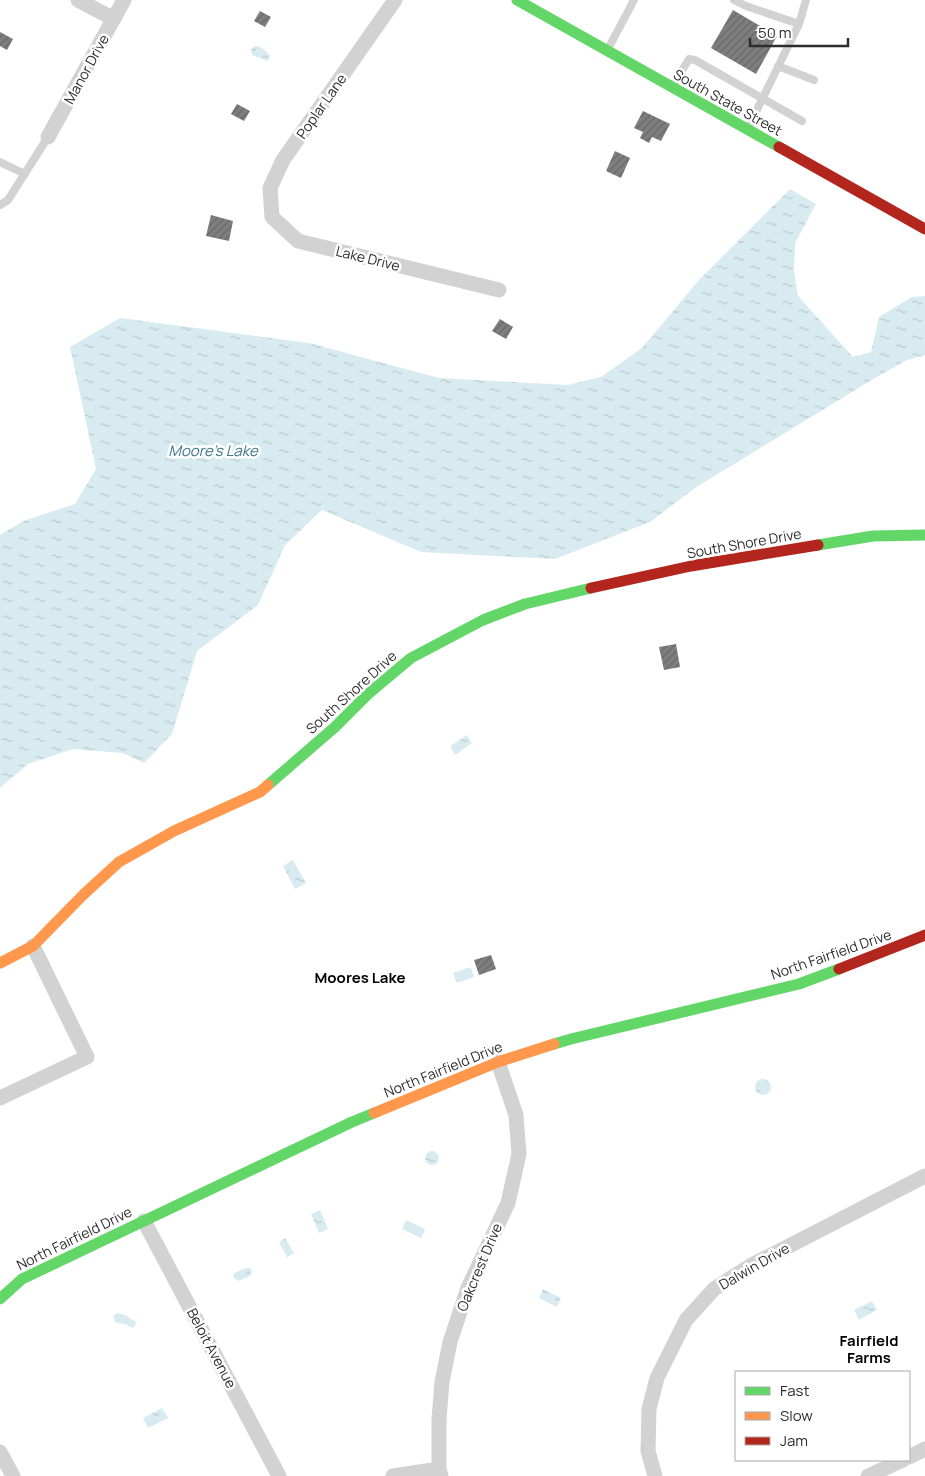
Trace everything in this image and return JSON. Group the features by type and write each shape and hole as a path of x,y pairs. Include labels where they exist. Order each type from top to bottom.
{"street":[{"path":"78,0 114,19"},
{"name":"Manor Drive","path":"48,138 124,0"},
{"name":"Poplar Lane","path":"275,219 272,217 270,188 283,160 395,0"},
{"name":"South State Street","path":"517,0 925,229"},
{"name":"Lake Drive","path":"275,219 298,241 499,290"},
{"name":"South Shore Drive","path":"0,963 33,946 82,895 119,862 174,831 260,792 335,727 368,694 411,658 483,620 525,604 566,592 690,566 873,536 925,535"},
{"name":"North Fairfield Drive","path":"0,1299 22,1279 144,1220 352,1122 498,1062 571,1039 799,984 925,935"},
{"path":"0,1098 87,1057 33,946"},
{"name":"Oakcrest Drive","path":"440,1472 439,1419 442,1382 450,1342 468,1288 508,1203 519,1154 516,1115 498,1062"},
{"name":"Dalwin Drive","path":"655,1476 648,1451 649,1409 657,1378 686,1320 714,1289 750,1266 925,1176"},
{"name":"Beloit Avenue","path":"144,1220 279,1476"},
{"path":"910,1456 925,1449"},
{"path":"0,1452 12,1476"},
{"path":"868,1476 900,1461"},
{"path":"393,1476 440,1472"}],"lane":[{"path":"607,51 634,0"},
{"path":"734,0 799,24"},
{"path":"748,130 799,24 806,0"},
{"path":"672,88 689,59 695,60 802,121"},
{"path":"778,66 814,80"},
{"path":"0,205 8,200 48,138"},
{"path":"0,162 25,174"}],"water":[{"path":"254,46 260,47 269,54 270,56 267,61 252,55 251,50"},
{"name":"Moore's Lake","path":"790,189 816,204 795,243 794,271 798,296 853,357 871,352 879,317 912,297 925,296 925,355 907,360 870,381 695,488 650,522 555,559 421,552 322,510 285,545 258,605 197,651 172,734 144,763 123,753 73,749 28,764 0,788 0,535 23,521 75,504 96,469 70,347 120,318 309,343 439,378 568,385 601,377 642,348 699,280"},
{"path":"467,735 472,743 455,755 450,746"},
{"path":"293,860 306,883 295,889 283,866"},
{"path":"471,967 474,977 457,983 453,973"},
{"path":"763,1079 771,1087 763,1095 755,1087"},
{"path":"432,1151 437,1153 439,1158 437,1163 432,1165 427,1163 425,1158 427,1153"},
{"path":"320,1210 328,1229 319,1233 311,1214"},
{"path":"406,1220 425,1229 421,1238 402,1229"},
{"path":"285,1238 294,1253 287,1257 279,1242"},
{"path":"250,1268 252,1271 250,1276 238,1281 233,1277 234,1273"},
{"path":"543,1289 561,1298 557,1307 539,1298"},
{"path":"872,1301 877,1310 859,1320 854,1310"},
{"path":"117,1313 125,1315 136,1322 135,1326 132,1328 125,1324 116,1323 113,1316"},
{"path":"162,1408 168,1418 148,1428 143,1418"}],"building":[{"path":"733,10 777,36 756,74 711,48"},
{"path":"260,11 271,17 265,27 254,21"},
{"path":"0,32 13,39 7,50 0,46"},
{"path":"237,104 250,111 244,121 231,114"},
{"path":"643,111 670,124 661,141 652,137 649,143 640,138 643,132 634,128"},
{"path":"615,151 630,158 621,178 606,171"},
{"path":"211,215 233,221 229,241 206,236"},
{"path":"500,319 513,327 506,339 492,331"},
{"path":"676,644 680,667 664,670 659,647"},
{"path":"491,955 496,969 479,975 474,960"}],"traffic: fast":[{"path":"517,0 779,147"},
{"path":"818,545 873,536 925,535"},
{"path":"268,785 335,727 368,694 411,658 483,620 525,604 591,588"},
{"path":"554,1044 799,984 839,969"},
{"path":"0,1299 22,1279 374,1113"}],"traffic: slow":[{"path":"0,963 33,946 83,895 119,862 174,831 260,792 268,785"},
{"path":"374,1113 498,1062 554,1044"}],"traffic: jam":[{"path":"779,147 925,229"},
{"path":"591,588 691,566 818,545"},
{"path":"839,969 925,935"}],"district":[{"name":"Moores Lake","path":"360,977"},
{"name":"Fairfield Farms","path":"869,1348"}]}
